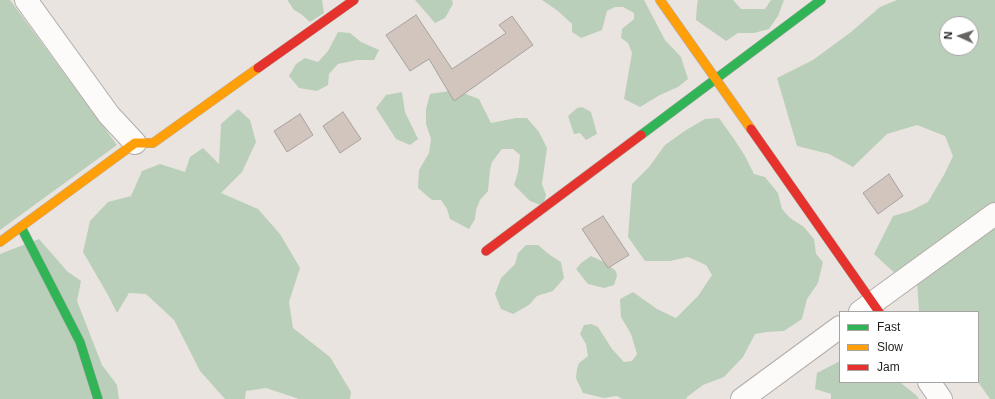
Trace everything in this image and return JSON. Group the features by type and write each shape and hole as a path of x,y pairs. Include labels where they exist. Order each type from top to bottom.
{"street":[{"path":"26,0 109,114 135,143"},
{"path":"0,242 135,143 153,142 354,0"},
{"path":"660,0 716,79 870,309 995,214"},
{"path":"486,251 821,0"},
{"path":"21,227 80,342 98,399"},
{"path":"742,399 839,328"},
{"path":"930,383 941,399"}],"green space":[{"path":"0,0 10,0 117,145 0,230"},
{"path":"288,0 322,0 324,13 310,22 294,10"},
{"path":"415,0 452,0 453,4 445,18 435,23"},
{"path":"542,0 644,0 665,40 681,57 688,79 678,87 660,95 640,107 624,99 632,53 628,43 621,38 622,29 634,19 634,13 623,7 615,7 607,11 602,30 581,38 572,32 572,24 558,11"},
{"path":"698,0 733,0 741,9 765,9 771,0 784,0 778,16 769,29 754,33 738,33 726,41 696,20"},
{"path":"897,0 995,0 995,399 990,399 979,383 979,311 919,311 917,282 900,278 874,254 893,216 910,211 928,202 953,156 945,136 917,125 887,134 853,167 829,154 797,146 777,78 813,60 851,32 880,7"},
{"path":"338,32 350,33 361,42 379,50 374,60 357,60 338,64 329,74 328,85 317,91 299,88 289,76 296,64 305,58 318,62 328,51"},
{"path":"455,90 479,99 491,123 516,118 527,118 539,132 547,148 542,184 546,195 543,206 530,201 514,185 518,172 520,155 513,149 502,149 492,162 488,191 480,200 476,210 475,219 469,229 450,219 447,209 441,200 432,200 418,188 419,170 429,153 431,139 426,124 426,109 430,94"},
{"path":"402,92 405,112 418,139 410,145 396,139 376,108 386,95"},
{"path":"582,107 591,112 597,134 586,140 580,133 574,134 568,116 577,108"},
{"path":"238,109 250,120 256,142 242,172 221,193 258,209 280,234 300,268 289,302 293,328 330,357 351,392 350,399 299,399 266,388 246,391 245,399 225,399 200,371 174,320 146,294 129,293 117,313 83,252 90,221 108,202 131,196 142,171 160,164 185,172 190,157 203,148 219,164 221,124"},
{"path":"719,118 745,156 754,174 765,177 778,193 782,209 790,218 804,227 814,239 816,254 823,262 818,283 807,299 802,319 784,331 755,334 743,357 724,377 703,385 686,399 622,399 617,396 604,398 583,393 576,378 579,363 588,356 586,344 580,334 584,325 591,324 598,327 612,349 624,362 632,361 637,354 631,334 621,317 620,299 633,292 657,309 676,318 698,296 712,275 706,265 688,257 670,261 645,261 628,237 632,184 649,167 665,145 705,119"},
{"path":"39,239 67,271 81,281 77,301 102,365 117,385 119,399 0,399 0,254"},
{"path":"526,245 538,245 561,262 564,278 553,291 537,296 529,305 513,314 501,309 495,294 501,278 515,264 518,253"},
{"path":"591,256 604,262 616,271 617,276 614,285 604,288 588,284 576,269 581,263"},
{"path":"839,362 839,383 902,383 919,399 831,399 831,394 815,389 817,373"}],"building":[{"path":"416,15 452,69 506,33 499,25 512,16 533,45 454,101 429,59 410,71 386,35"},
{"path":"343,112 361,139 340,153 323,126"},
{"path":"300,114 313,135 287,152 274,131"},
{"path":"889,174 903,196 878,214 863,193"},
{"path":"603,216 629,255 608,268 582,229"}],"traffic: fast":[{"path":"641,135 821,0"},
{"path":"21,227 80,342 98,399"}],"traffic: slow":[{"path":"660,0 751,129"},
{"path":"0,242 135,143 153,143 258,68"}],"traffic: jam":[{"path":"258,68 354,0"},
{"path":"751,129 878,311"},
{"path":"486,251 641,135"}]}
